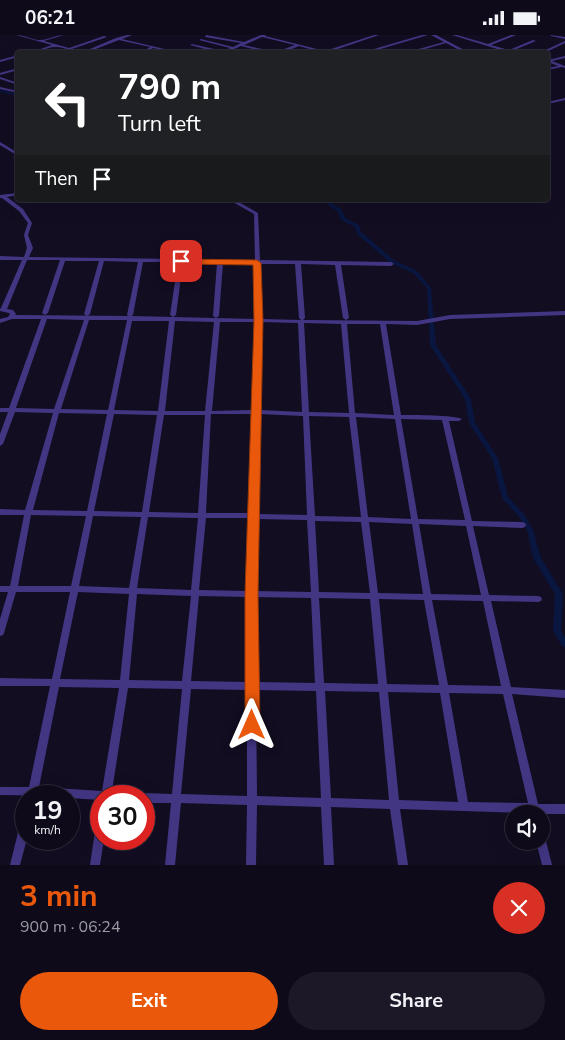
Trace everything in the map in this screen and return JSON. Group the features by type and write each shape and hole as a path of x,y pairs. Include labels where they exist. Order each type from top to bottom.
{"street":[{"path":"18,35 72,50"},
{"path":"26,37 32,35"},
{"path":"41,41 62,35"},
{"path":"92,49 130,35"},
{"path":"228,50 263,35 319,50"},
{"path":"332,50 377,35"},
{"path":"372,50 426,35"},
{"path":"433,35 462,49"},
{"path":"454,35 506,50"},
{"path":"465,38 475,35"},
{"path":"488,45 514,35"},
{"path":"552,35 565,38"},
{"path":"206,36 265,50"},
{"path":"68,49 105,37"},
{"path":"116,39 167,50"},
{"path":"201,40 234,48"},
{"path":"512,50 534,41"},
{"path":"416,50 446,42"},
{"path":"547,50 565,42"},
{"path":"40,50 56,45"},
{"path":"192,45 213,50"},
{"path":"285,50 300,45"},
{"path":"147,50 154,47"},
{"path":"0,61 15,57"},
{"path":"550,61 565,57"},
{"path":"550,62 564,66"},
{"path":"550,69 564,66"},
{"path":"0,75 15,70"},
{"path":"0,78 15,83"},
{"path":"0,88 15,91"},
{"path":"550,103 565,99"},
{"path":"0,143 15,153"},
{"path":"1,196 15,194"},
{"path":"1,196 21,211 29,220 26,235 30,248 2,310 12,315 417,323 450,317 565,313"},
{"path":"235,202 256,213 258,319 253,516 250,865"},
{"path":"0,258 391,264"},
{"path":"0,444 63,259"},
{"path":"0,633 13,589 28,513 102,260"},
{"path":"35,785 141,260"},
{"path":"108,785 124,684 134,591 161,413 181,261"},
{"path":"170,865 202,516 220,262"},
{"path":"298,263 311,519 317,596 329,865"},
{"path":"338,263 345,321 352,415 374,595 394,803 403,865"},
{"path":"0,321 12,315"},
{"path":"345,321 426,320"},
{"path":"383,323 414,523 429,598 464,807"},
{"path":"0,410 161,413 256,412 459,419"},
{"path":"445,418 533,805"},
{"path":"0,512 253,516 364,519 414,523 522,525"},
{"path":"0,589 538,599"},
{"path":"0,682 56,681 186,686 506,690 565,694"},
{"path":"0,791 15,792"},
{"path":"155,798 394,803 505,809"},
{"path":"550,810 565,809"},
{"path":"15,865 19,850"},
{"path":"95,865 97,850"},
{"path":"543,850 547,865"}],"waterway":[{"path":"0,91 15,94"},
{"path":"327,202 340,211 343,219 357,226 359,233 393,262 415,272 429,288 433,345 468,399 472,423 495,458 505,498 522,516 530,530 537,558 559,594 557,631 565,644"}],"route":[{"path":"181,261 257,263 258,321 253,516 252,725"}]}
